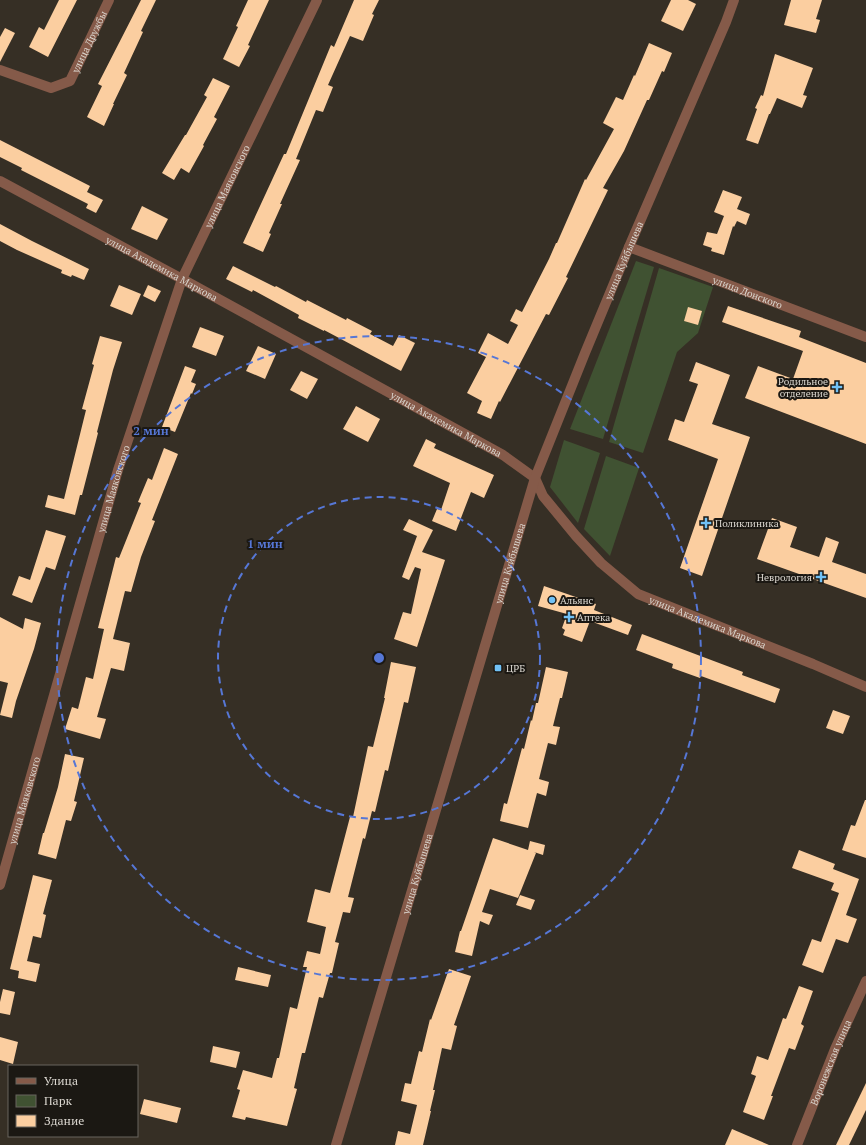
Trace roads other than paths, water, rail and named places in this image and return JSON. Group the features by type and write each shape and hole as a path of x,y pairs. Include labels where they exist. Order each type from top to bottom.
{"street":[{"name":"улица Дружбы","path":"0,70 51,88 70,81 109,0"},
{"name":"улица Маяковского","path":"0,885 118,470 182,279 317,0"},
{"name":"улица Куйбышева","path":"336,1145 535,478 584,353 726,22 734,0"},
{"name":"улица Академика Маркова","path":"0,181 503,454 535,478 543,496 576,536 601,564 638,594 866,687"},
{"name":"улица Донского","path":"629,247 866,337"},
{"name":"Воронежская улица","path":"797,1145 835,1049 866,981"}],"place":[{"name":"Родильное отделение","path":"837,387"},
{"name":"Поликлиника","path":"706,523"},
{"name":"Неврология","path":"821,577"},
{"name":"Альянс","path":"552,600"},
{"name":"Аптека","path":"569,617"},
{"name":"ЦРБ","path":"498,668"}]}
